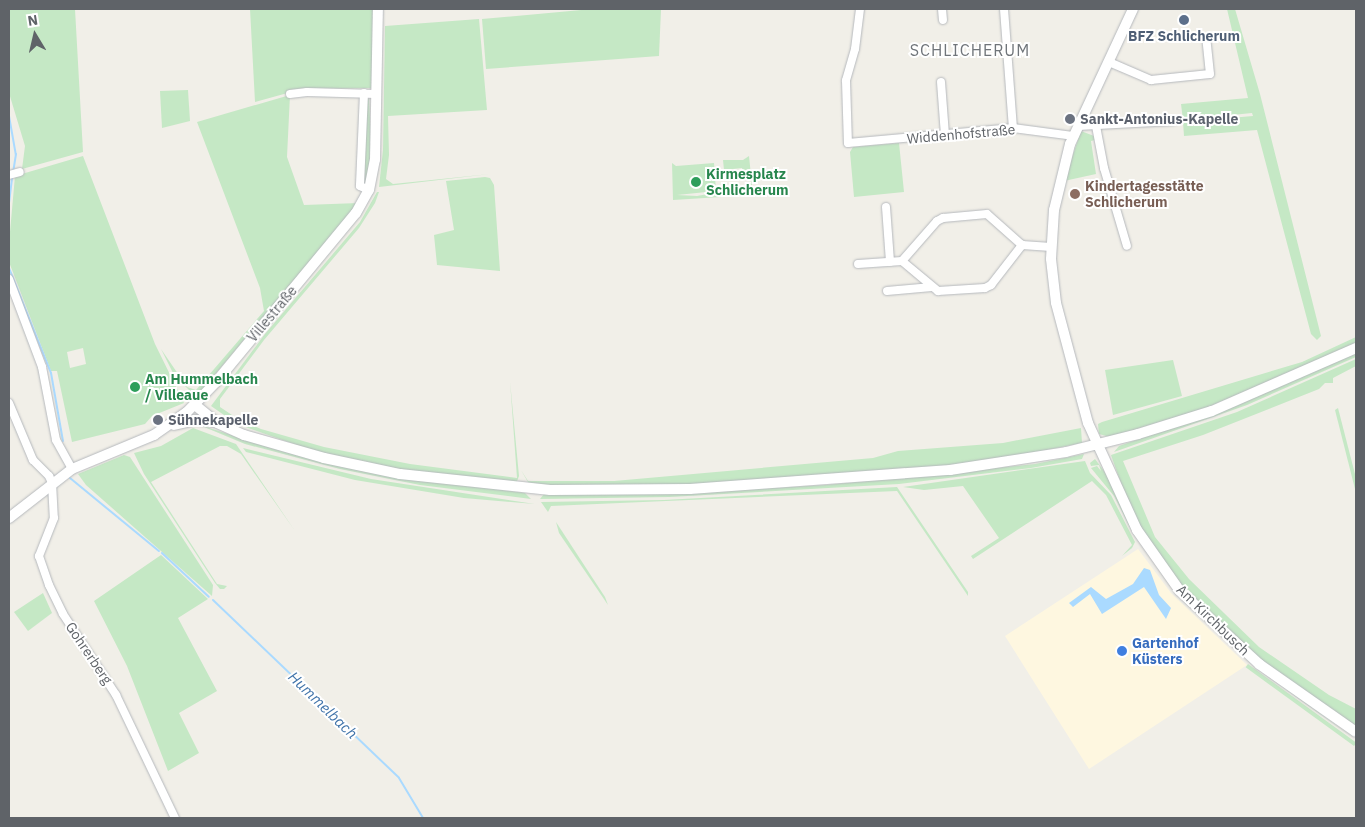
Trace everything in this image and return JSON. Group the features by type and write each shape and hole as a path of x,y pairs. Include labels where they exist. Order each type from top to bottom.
{"main road":[{"name":"Villestraße","path":"9,518 72,469 168,427 195,404 352,218 369,190 375,160 378,9"},
{"name":"Am Kirchbusch","path":"1133,9 1076,131 1057,190 1051,247 1057,313 1088,421 1137,530 1180,591 1259,664 1356,732"},
{"path":"168,427 195,420 216,423 273,444 376,469 474,484 570,491 690,489 892,475 999,464 1098,445 1212,410 1356,348"},
{"path":"195,404 216,423"}],"street":[{"name":"Widdenhofstraße","path":"860,9 846,81 848,143 1013,128 1076,131 1096,126 1174,121"},
{"path":"942,9 943,20"},
{"path":"1004,9 1013,128"},
{"path":"1109,62 1151,80 1210,74 1208,43"},
{"path":"941,82 945,135"},
{"path":"290,94 307,92 376,94"},
{"path":"364,93 360,186 369,190"},
{"path":"1096,126 1104,168 1127,246"},
{"path":"9,175 20,172"},
{"path":"886,207 890,262"},
{"path":"858,264 902,261 937,221 943,218 989,215 1022,245 1051,247"},
{"path":"902,261 932,287 942,291 989,286 1022,245"},
{"path":"9,280 42,366 56,440 72,469"},
{"path":"887,291 932,287"},
{"path":"9,404 33,460 49,476 52,483"},
{"name":"Gohrerberg","path":"52,483 54,518 40,553 43,571 62,614 116,695 174,818"}],"shaded area":[{"name":"Gartenhof Küsters","path":"1138,549 1171,593 1247,665 1089,769 1005,636"}],"green space":[{"path":"9,9 75,9 83,152 22,169 25,146 9,93"},
{"path":"250,9 375,9 373,88 302,89 255,102"},
{"path":"592,9 661,9 659,56 486,69 482,19"},
{"path":"1227,9 1235,9 1260,94 1321,336 1317,340 1311,334 1257,130 1184,136 1183,122 1253,116 1252,113 1183,120 1181,104 1248,98"},
{"path":"479,19 487,110 388,116 389,155 386,179 393,184 490,174 379,187 383,150 385,26"},
{"path":"188,90 190,121 162,128 160,91"},
{"path":"290,95 287,157 304,205 359,203 201,391 193,394 174,375 161,349 187,387 196,390 264,311 260,288 197,122"},
{"path":"369,99 372,154 367,186 363,183 366,100"},
{"path":"1081,131 1094,136 1095,140 1091,141 1096,174 1064,181"},
{"path":"899,143 904,192 854,197 850,152 853,147"},
{"path":"83,156 155,344 184,403 152,416 145,424 72,442 57,371 51,371 9,262 15,176","holes":["83,348 86,364 70,368 67,352"]},
{"path":"749,156 753,195 673,200 672,163 676,166 714,163 716,191 677,195 697,196 746,187 745,184 751,183 750,174 744,175 742,168 724,170 723,160 743,160"},
{"path":"490,178 494,185 500,271 437,265 434,235 454,230 446,181"},
{"path":"377,192 379,192 375,203 359,228 264,340 220,399 220,407 238,419 261,429 324,447 410,464 517,478 510,381 519,476 516,484 404,470 311,450 237,424 211,406 265,334 360,222"},
{"path":"1356,337 1356,343 1206,408 1110,437 1099,434 1098,424 1102,422 1302,362"},
{"path":"1356,352 1356,357 1247,405 1114,452 1119,446 1232,407"},
{"path":"1356,359 1356,366 1333,378 1333,383 1325,383 1319,389 1203,435 1123,461 1155,537 1189,579 1259,647 1329,695 1356,709 1356,726 1260,660 1193,599 1150,546 1129,506 1111,455 1237,412"},
{"path":"1173,360 1182,396 1113,415 1105,370"},
{"path":"1338,408 1356,478 1356,493 1335,410"},
{"path":"197,424 262,445 384,475 525,493 531,499 420,485 340,469 245,444"},
{"path":"193,428 236,444 295,531 241,454 227,446 220,446 151,482 217,584 227,586 224,589 220,589 215,583 144,474 134,453 161,446"},
{"path":"1081,428 1082,443 1006,458 915,469 703,484 586,487 529,484 521,470 528,481 614,481 873,458 898,451 1003,443"},
{"path":"243,448 371,479 535,504 464,498 355,480 246,452"},
{"path":"1084,454 1082,459 1031,468 899,484 669,497 540,499 544,494 680,493 826,485 1035,464"},
{"path":"124,455 130,457 213,585 212,596 86,485 78,474"},
{"path":"1095,459 1107,475 1136,539 1114,496 1091,468 1097,466 1101,471 1099,465 1091,466 1090,463"},
{"path":"1085,461 1090,473 1111,495 1135,542 1132,548 1122,556 1132,545 1106,495 1092,481 973,559 971,556 999,538 963,486 924,490 903,487"},
{"path":"897,487 968,592 968,596 897,491 551,506 548,512 541,502 664,500"},
{"path":"556,522 605,597 608,605 559,533"},
{"path":"161,555 208,599 178,618 217,691 179,713 199,753 168,771 127,666 94,601"},
{"path":"43,593 52,613 28,631 14,612"},
{"path":"1200,616 1265,673 1356,740 1255,667"},
{"path":"1248,664 1356,742 1354,746 1246,667"}],"water":[{"path":"1144,568 1150,570 1159,595 1171,608 1166,619 1144,587 1102,614 1090,594 1073,607 1069,603 1091,587 1106,599 1133,584"}],"waterway":[{"name":"Hummelbach","path":"9,116 16,154 13,172"},
{"name":"Hummelbach","path":"9,203 12,178"},
{"name":"Hummelbach","path":"9,268 51,373 63,441"},
{"name":"Hummelbach","path":"70,478 159,551"},
{"name":"Hummelbach","path":"162,553 209,597"},
{"name":"Hummelbach","path":"213,600 399,778 423,818"}],"place":[{"name":"BFZ Schlicherum","path":"1184,20"},
{"name":"Sankt-Antonius-Kapelle","path":"1070,119"},
{"name":"Kirmesplatz Schlicherum","path":"696,182"},
{"name":"Kindertagesstätte Schlicherum","path":"1075,194"},
{"name":"Am Hummelbach / Villeaue","path":"135,387"},
{"name":"Sühnekapelle","path":"158,420"},
{"name":"Gartenhof Küsters","path":"1122,651"}],"district":[{"name":"SCHLICHERUM","path":"970,50"}]}
